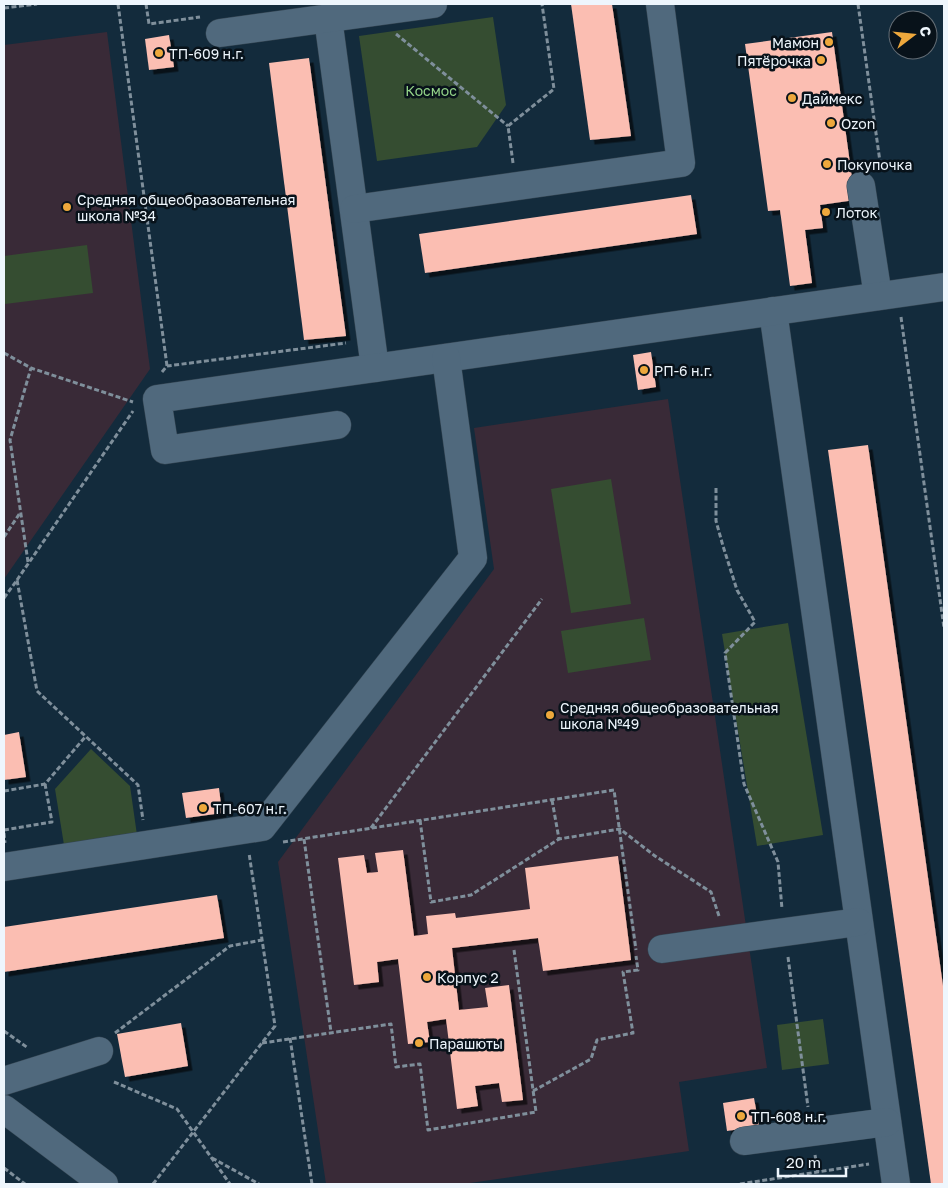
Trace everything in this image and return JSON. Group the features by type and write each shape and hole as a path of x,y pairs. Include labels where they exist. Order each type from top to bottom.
{"street":[{"path":"220,33 433,4"},
{"path":"354,209 682,163 660,4"},
{"path":"328,18 375,368"},
{"path":"861,186 878,296"},
{"path":"337,425 165,450 157,398 944,287"},
{"path":"773,311 894,1172"},
{"path":"4,867 262,827 473,558 446,358"},
{"path":"662,949 858,922"},
{"path":"4,1081 105,1043"},
{"path":"4,1109 104,1184"},
{"path":"744,1141 887,1122"}],"path":[{"path":"4,8 37,4"},
{"path":"118,4 167,366 161,374"},
{"path":"146,4 149,24"},
{"path":"508,126 554,89 542,4"},
{"path":"378,11 380,21 508,126 516,186"},
{"path":"167,366 351,343"},
{"path":"4,353 32,368 138,404 4,598"},
{"path":"28,563 10,440 32,368"},
{"path":"4,442 10,440"},
{"path":"716,488 716,521 723,546 737,590 756,622 725,653 744,784 778,862 784,932 818,1172"},
{"path":"4,537 21,512"},
{"path":"17,580 37,691 138,785 146,845"},
{"path":"370,828 542,598"},
{"path":"4,791 45,784 86,736"},
{"path":"4,830 52,822 45,784"},
{"path":"276,843 614,790 638,970 624,972 633,1033 596,1040 591,1060 533,1091"},
{"path":"552,800 559,839"},
{"path":"420,820 431,902 471,895 559,839 620,829 655,856 711,892 727,940"},
{"path":"304,839 331,1032"},
{"path":"153,1184 275,1026 248,847"},
{"path":"105,1043 230,946 262,940"},
{"path":"262,1043 391,1024 396,1067 420,1064 428,1130 536,1112 514,950"},
{"path":"290,1038 312,1184"},
{"path":"114,1082 177,1109 230,1184"},
{"path":"210,1156 259,1184"},
{"path":"4,1168 25,1184"},
{"path":"740,1184 759,1183 818,1172 894,1172"}],"shaded area":[{"name":"Средняя общеобразовательная школа №34","path":"107,32 150,369 4,579 4,45"},
{"name":"Средняя общеобразовательная школа №49","path":"668,399 767,1068 679,1082 689,1151 463,1184 326,1184 278,862 494,569 474,428"}],"green space":[{"name":"Космос","path":"493,17 506,105 477,147 377,161 359,36"},
{"path":"87,245 93,293 5,304 4,256"},
{"path":"611,479 631,604 571,613 551,489"},
{"path":"644,618 651,660 568,673 561,631"},
{"path":"788,623 823,835 757,846 722,634"},
{"path":"91,749 130,786 137,835 64,845 55,789"},
{"path":"823,1019 829,1064 782,1070 777,1025"}],"building":[{"path":"571,4 612,4 631,136 590,140"},
{"path":"832,32 855,200 820,205 823,228 805,230 812,283 790,286 780,210 768,211 745,44"},
{"name":"ТП-609 н.г.","path":"169,35 174,67 149,70 145,39"},
{"path":"309,58 346,336 304,340 269,63"},
{"path":"691,195 697,234 425,273 419,234"},
{"name":"РП-6 н.г.","path":"651,352 656,387 638,390 633,355"},
{"path":"868,445 944,993 944,1184 931,1184 828,450"},
{"path":"19,732 26,777 4,780 4,735"},
{"name":"ТП-607 н.г.","path":"219,788 222,813 186,818 182,793"},
{"name":"Корпус 2","path":"403,850 414,936 428,934 426,916 455,913 456,918 530,909 525,868 618,856 631,960 543,971 538,938 452,948 459,1010 488,1007 485,988 509,985 523,1100 502,1102 499,1083 475,1086 478,1106 457,1109 446,1019 427,1022 430,1042 408,1044 398,959 377,962 379,982 354,985 338,858 364,855 367,873 378,872 375,853"},
{"path":"217,895 224,938 4,972 4,927"},
{"path":"181,1023 188,1066 125,1077 117,1034"},
{"name":"ТП-608 н.г.","path":"754,1098 759,1126 727,1131 723,1103"}],"place":[{"name":"Мамон","path":"829,42"},
{"name":"ТП-609 н.г.","path":"159,53"},
{"name":"Пятёрочка","path":"821,60"},
{"name":"Даймекс","path":"792,98"},
{"name":"Ozon","path":"831,123"},
{"name":"Покупочка","path":"827,164"},
{"name":"Средняя общеобразовательная школа №34","path":"67,207"},
{"name":"Лоток","path":"826,212"},
{"name":"РП-6 н.г.","path":"644,370"},
{"name":"Средняя общеобразовательная школа №49","path":"550,715"},
{"name":"ТП-607 н.г.","path":"203,808"},
{"name":"Корпус 2","path":"427,977"},
{"name":"Парашюты","path":"419,1043"},
{"name":"ТП-608 н.г.","path":"741,1116"}]}
